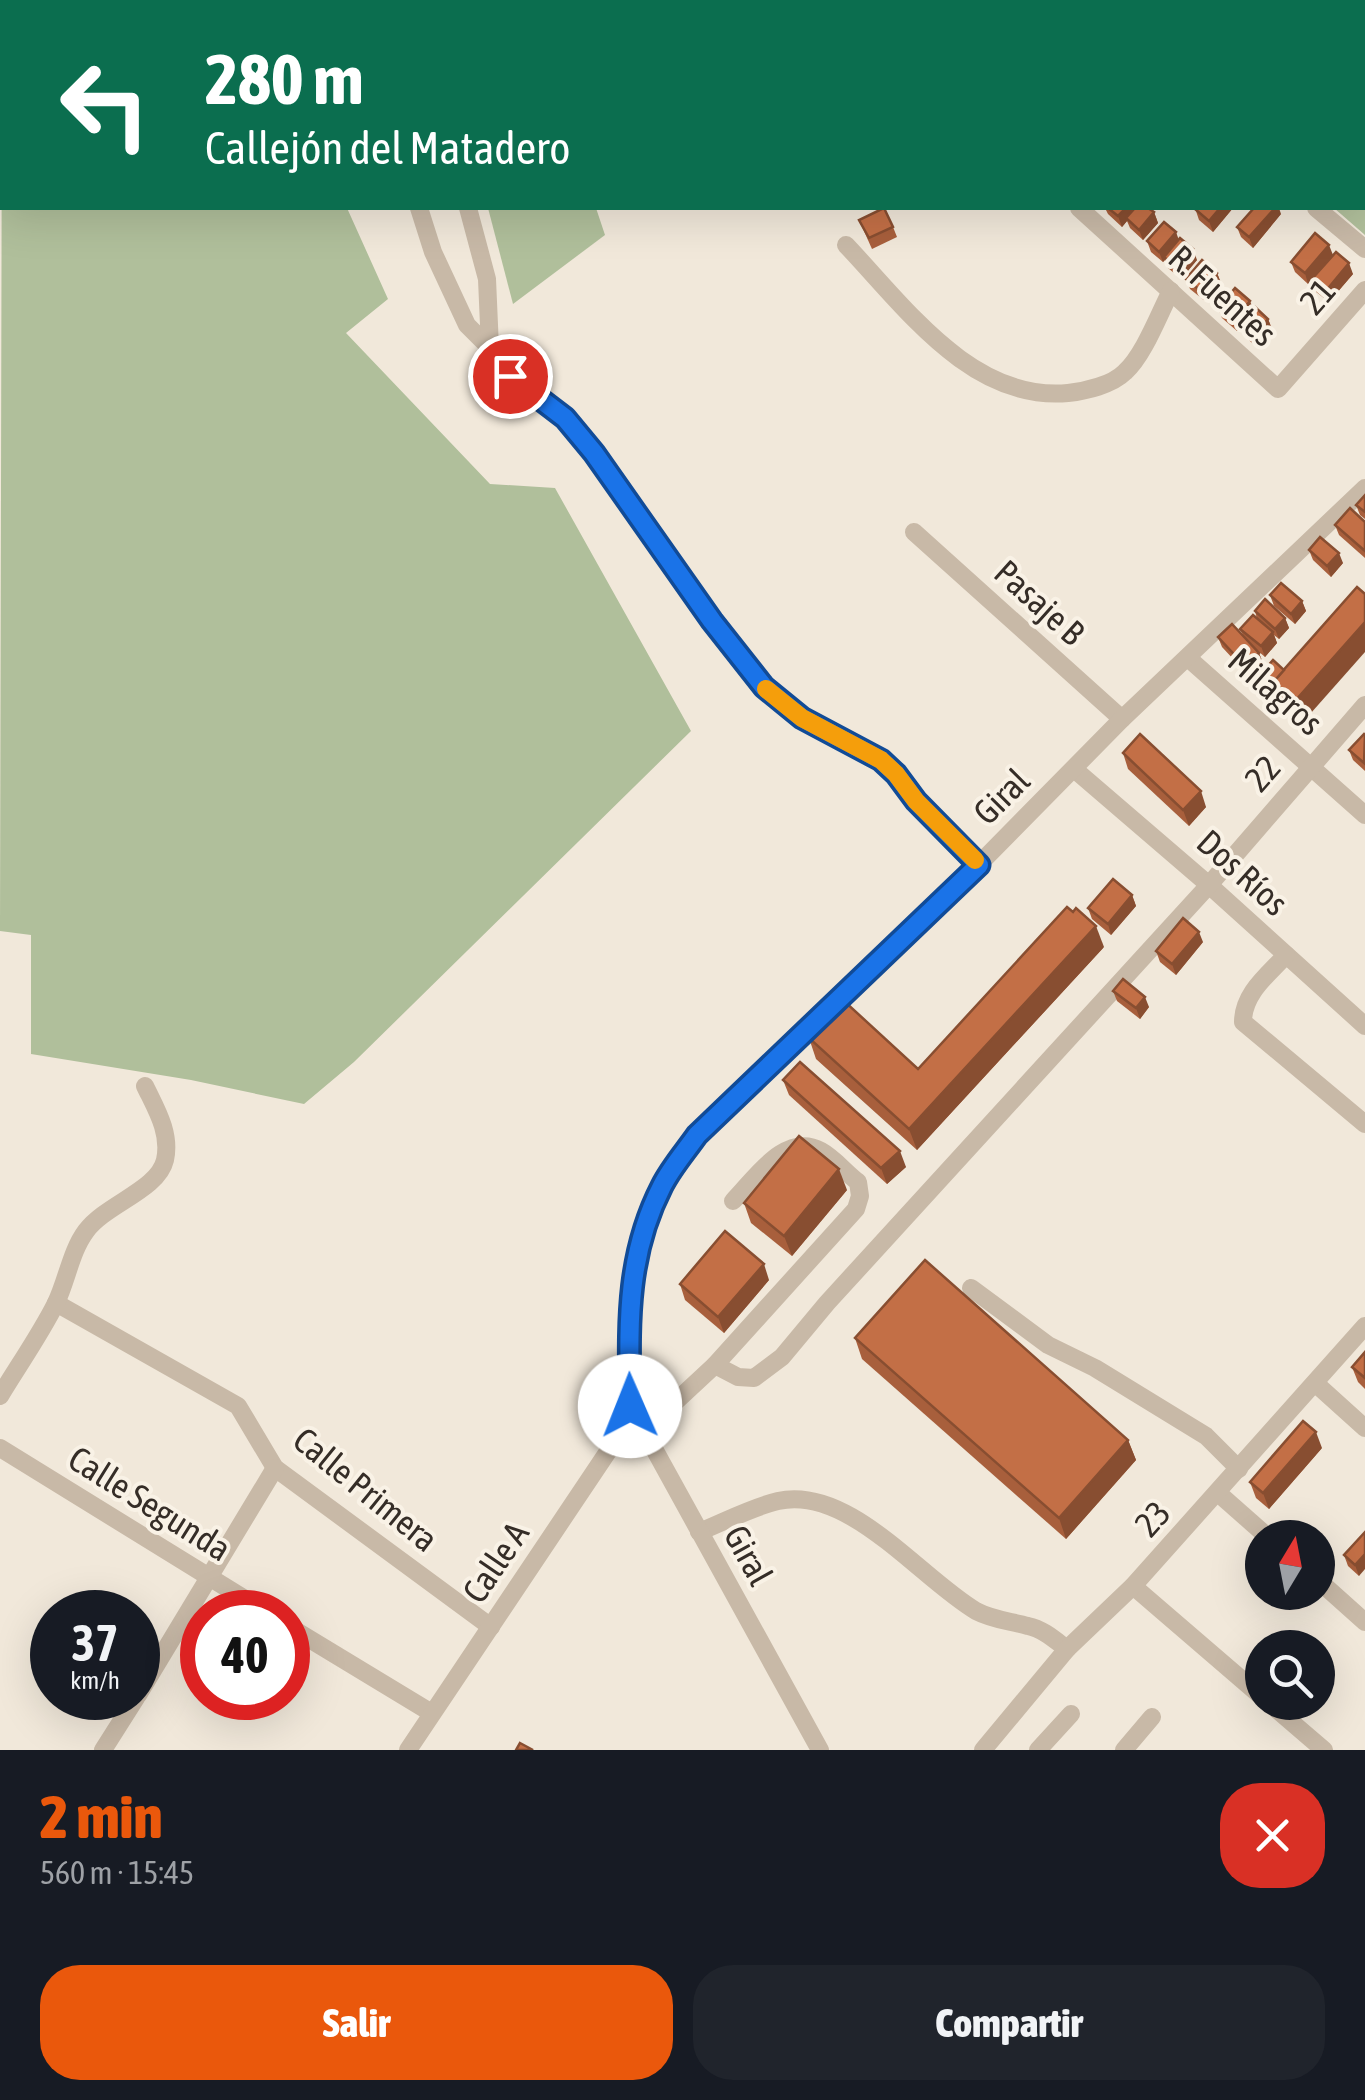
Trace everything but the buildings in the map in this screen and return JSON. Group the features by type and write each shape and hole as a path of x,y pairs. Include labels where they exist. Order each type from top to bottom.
{"street":[{"path":"420,210 433,252 467,325 510,376 565,418 594,453 712,621 764,687 802,718 881,760 979,865"},
{"path":"469,210 487,279 490,348"},
{"name":"R. Fuentes","path":"1082,210 1278,389"},
{"path":"1318,210 1365,249"},
{"path":"846,245 921,328 984,375 1042,395 1088,391 1125,372 1148,338 1171,291"},
{"name":"21","path":"1278,389 1365,290"},
{"name":"Giral","path":"820,1750 630,1406 631,1278 645,1224 663,1183 697,1135 1365,488"},
{"name":"Pasaje B","path":"914,532 1122,720"},
{"name":"Milagros","path":"1188,658 1365,815"},
{"name":"22","path":"715,1365 738,1377 754,1378 782,1357 1210,885 1365,705"},
{"name":"Dos Ríos","path":"1074,770 1210,885 1365,1026"},
{"path":"1286,954 1248,998 1243,1022 1365,1124"},
{"path":"0,1396 56,1304 84,1233 108,1208 157,1178 166,1159 162,1120 145,1086"},
{"path":"644,1431 715,1365 856,1209 860,1196 858,1182 820,1150 796,1146 782,1152 733,1201"},
{"path":"971,1288 1048,1344 1206,1436 1239,1470"},
{"name":"Calle Primera","path":"56,1304 238,1406 275,1468 492,1628"},
{"name":"23","path":"983,1750 1067,1649 1133,1586 1365,1326"},
{"path":"1315,1383 1365,1428"},
{"name":"Calle A","path":"408,1750 613,1444 630,1406"},
{"name":"Calle Segunda","path":"0,1448 229,1590"},
{"path":"160,1658 275,1468"},
{"path":"1218,1493 1249,1520"},
{"path":"699,1532 780,1500 815,1502 863,1522 929,1579 978,1612 1047,1633 1067,1649"},
{"path":"1133,1586 1245,1683"},
{"path":"1335,1595 1365,1622"},
{"path":"310,1639 430,1712"},
{"path":"1038,1750 1071,1714"},
{"path":"1131,1748 1152,1717"},
{"path":"103,1750 122,1720"},
{"path":"1289,1720 1324,1750"}],"green space":[{"path":"2,210 348,210 388,299 346,333 490,484 555,488 691,731 354,1062 304,1104 191,1080 31,1054 31,935 0,931"},
{"path":"489,210 597,210 605,235 513,304"},
{"path":"1336,210 1365,210 1365,235"}],"slow traffic":[{"path":"766,689 802,718 881,760 975,860"}],"route":[{"path":"510,376 565,418 594,453 712,621 764,687 802,718 881,760 979,865 697,1135 663,1183 645,1224 631,1278 630,1406"}]}
